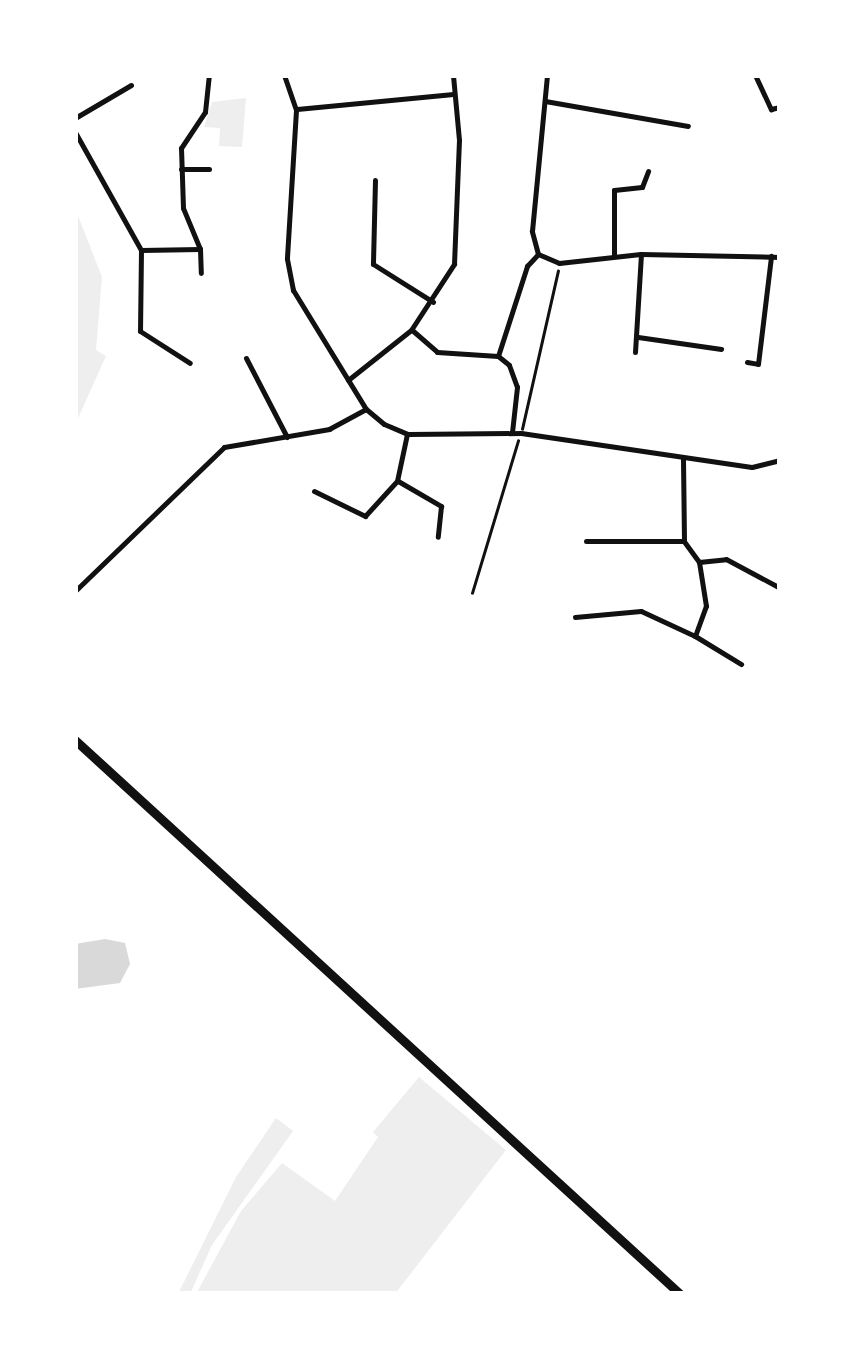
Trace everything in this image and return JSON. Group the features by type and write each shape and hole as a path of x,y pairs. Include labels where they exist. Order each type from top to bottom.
{"highway":[{"path":"75,740 680,1294"}],"street":[{"path":"201,273 200,249 184,208 181,148 206,112 209,75"},
{"path":"284,75 296,110 287,259 292,290 366,408 408,434 512,432 752,468 780,460"},
{"path":"348,380 411,330 433,302 454,264 460,140 453,75"},
{"path":"538,254 532,231 548,75"},
{"path":"755,75 772,110 780,106"},
{"path":"75,118 131,85"},
{"path":"296,110 453,94"},
{"path":"545,102 688,126"},
{"path":"75,132 142,250 140,331 190,363"},
{"path":"182,170 209,169"},
{"path":"614,255 614,190 642,187 648,172"},
{"path":"375,180 373,264 433,302"},
{"path":"142,250 200,249"},
{"path":"538,254 559,263 641,254 780,257"},
{"path":"512,432 517,387 498,356 527,266 538,254"},
{"path":"635,352 641,254"},
{"path":"747,362 758,364 771,256"},
{"path":"411,330 437,352 498,356"},
{"path":"638,337 721,349"},
{"path":"246,358 287,437"},
{"path":"75,591 224,447 329,429 366,408"},
{"path":"314,491 365,516 397,481 408,434"},
{"path":"683,457 684,541 699,562 706,606 695,636"},
{"path":"397,481 441,506 438,538"},
{"path":"586,540 684,541"},
{"path":"699,562 726,559 780,588"},
{"path":"574,618 640,611 695,636 741,664"}],"path":[{"path":"472,593 521,433 559,263"}],"shaded area":[{"path":"246,98 242,147 219,146 220,128 204,127 212,102"},
{"path":"75,208 102,277 96,350 106,356 75,425"},
{"path":"105,939 125,943 130,964 120,983 75,989 75,944"},
{"path":"419,1077 506,1150 395,1294 196,1294 241,1211 282,1163 335,1201 378,1137 373,1132"},
{"path":"276,1118 293,1131 212,1245 190,1294 178,1294 236,1177"}]}
